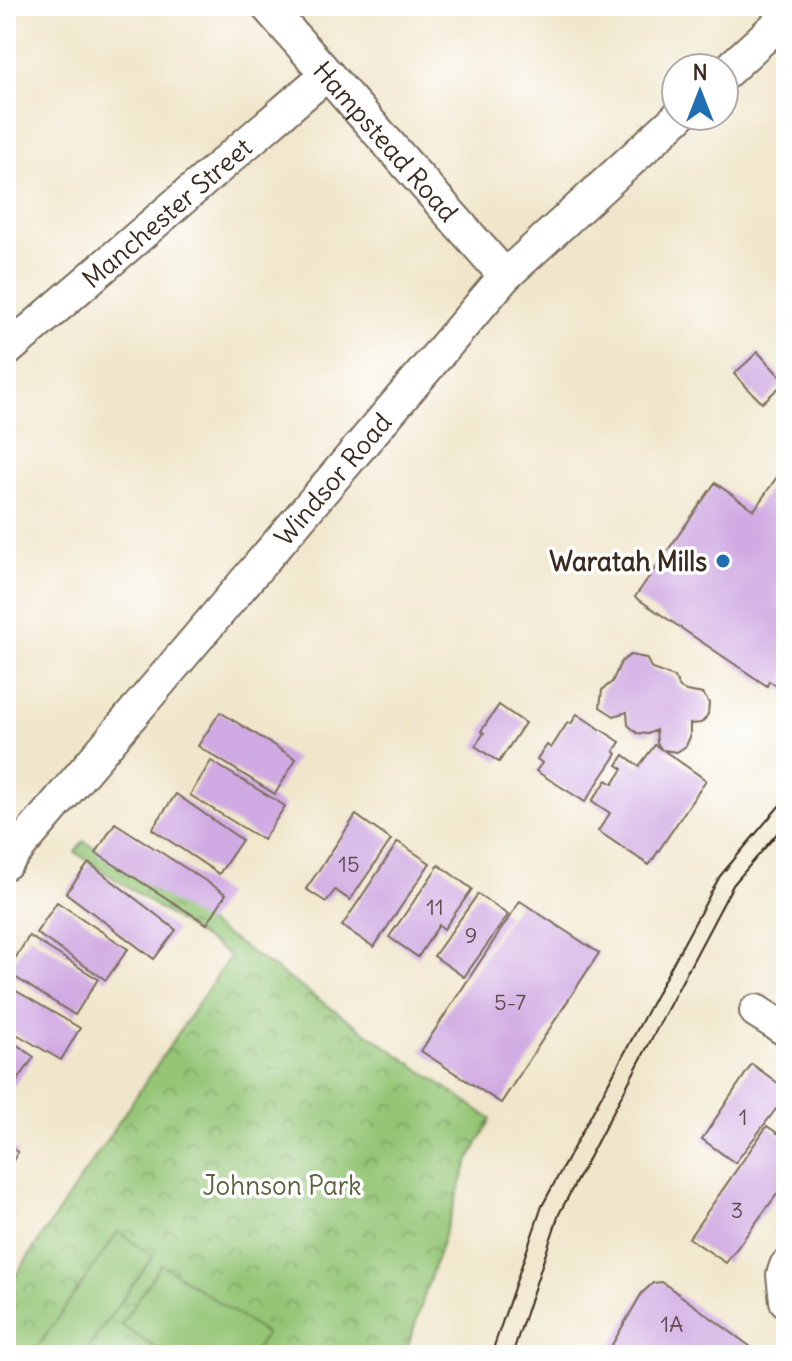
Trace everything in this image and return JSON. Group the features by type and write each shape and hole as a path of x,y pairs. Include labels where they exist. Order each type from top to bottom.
{"street":[{"name":"Hampstead Road","path":"267,6 505,276"},
{"path":"740,59 786,17"},
{"name":"Manchester Street","path":"6,351 327,74"},
{"name":"Windsor Road","path":"6,863 505,276 662,132"},
{"path":"756,1011 786,1030"},
{"path":"786,1266 783,1275 786,1301"}],"green space":[{"name":"Johnson Park","path":"84,841 491,1119 468,1162 405,1355 6,1355 6,1290 230,956 75,852"},
{"path":"118,1232 153,1256 83,1355 32,1355"},
{"path":"161,1264 266,1334 252,1355 166,1355 121,1325"}],"building":[{"path":"758,352 785,382 762,403 734,374"},
{"name":"Waratah Mills","path":"786,464 786,692 769,681 767,686 635,597 715,483 754,510"},
{"path":"630,655 646,658 652,669 674,677 680,688 686,691 703,694 709,703 705,719 701,723 690,724 686,746 677,752 663,750 706,780 649,865 598,831 610,813 592,801 607,780 613,784 623,769 617,765 624,755 639,766 655,745 662,750 657,743 656,730 648,734 637,733 628,725 627,712 614,716 600,707 602,690 612,682 621,662"},
{"path":"499,705 525,723 499,762 475,746"},
{"path":"220,712 296,759 275,794 198,746"},
{"path":"577,714 620,742 614,751 617,754 585,802 536,771 542,763 537,759 547,745 551,748"},
{"path":"211,761 285,806 263,840 190,795"},
{"path":"176,794 242,840 219,874 152,829"},
{"path":"356,815 391,840 350,900 335,890 326,902 306,889"},
{"path":"115,823 226,894 207,924 96,853"},
{"path":"398,842 430,863 374,947 342,926"},
{"path":"89,863 176,930 154,959 66,893"},
{"path":"439,865 472,889 444,929 439,925 418,957 389,937"},
{"path":"478,894 508,915 464,977 434,956"},
{"path":"520,901 599,953 501,1103 421,1051"},
{"path":"57,902 128,949 106,980 36,933"},
{"path":"29,936 98,979 75,1015 7,972"},
{"path":"6,985 80,1028 61,1060 6,1028"},
{"path":"6,1037 34,1057 6,1097"},
{"path":"752,1064 786,1089 786,1096 735,1163 702,1139"},
{"path":"767,1126 786,1139 786,1182 726,1263 689,1238"},
{"path":"6,1145 18,1152 6,1172"},
{"path":"662,1282 762,1355 606,1355 642,1293 653,1283"}],"tram line":[{"path":"491,1355 542,1206 720,876 786,798"},
{"path":"512,1355 559,1214 733,885 786,823"}],"place":[{"name":"Waratah Mills","path":"723,561"}]}
